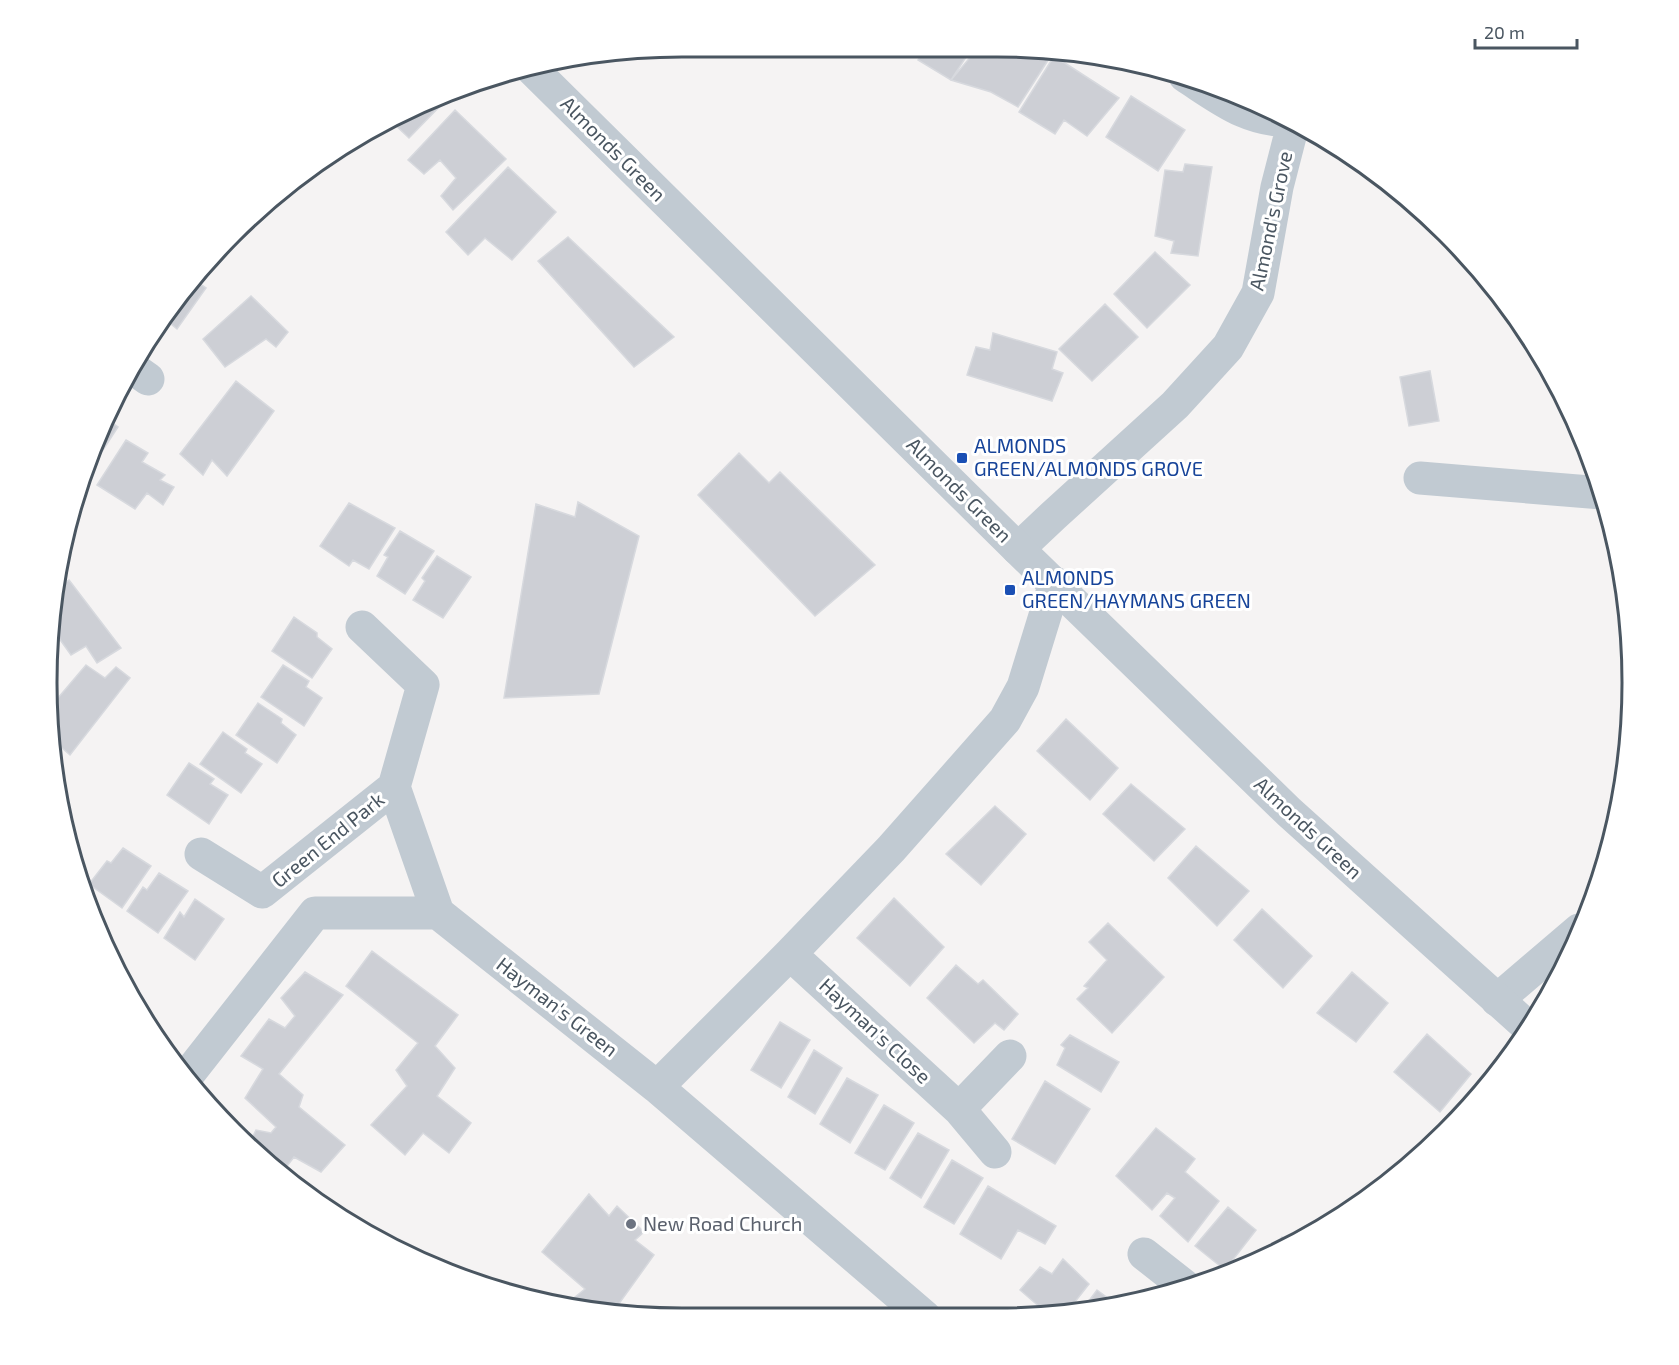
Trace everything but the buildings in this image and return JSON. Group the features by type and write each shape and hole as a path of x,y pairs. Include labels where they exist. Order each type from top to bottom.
{"street":[{"name":"Almonds Green","path":"538,74 1018,549 1289,812 1522,1022"},
{"path":"1219,98 1234,108 1271,121"},
{"name":"Almond's Grove","path":"1018,549 1175,405 1228,347 1258,293 1277,187 1291,131"},
{"path":"1420,478 1592,492"},
{"path":"657,1087 891,849 1005,720 1023,687 1055,583"},
{"name":"Green End Park","path":"362,627 423,685 394,787 438,913"},
{"name":"Green End Park","path":"201,854 262,892 394,787"},
{"path":"192,1070 315,913 438,913"},
{"name":"Hayman's Green","path":"438,913 657,1087 915,1308"},
{"path":"1497,1000 1565,942"},
{"name":"Hayman's Close","path":"790,954 959,1109 995,1152"},
{"path":"959,1109 1010,1056"},
{"path":"1144,1254 1178,1281"}],"place":[{"name":"ALMONDS GREEN/ALMONDS GROVE","path":"962,458"},
{"name":"ALMONDS GREEN/HAYMANS GREEN","path":"1010,590"},
{"name":"New Road Church","path":"631,1224"}]}
